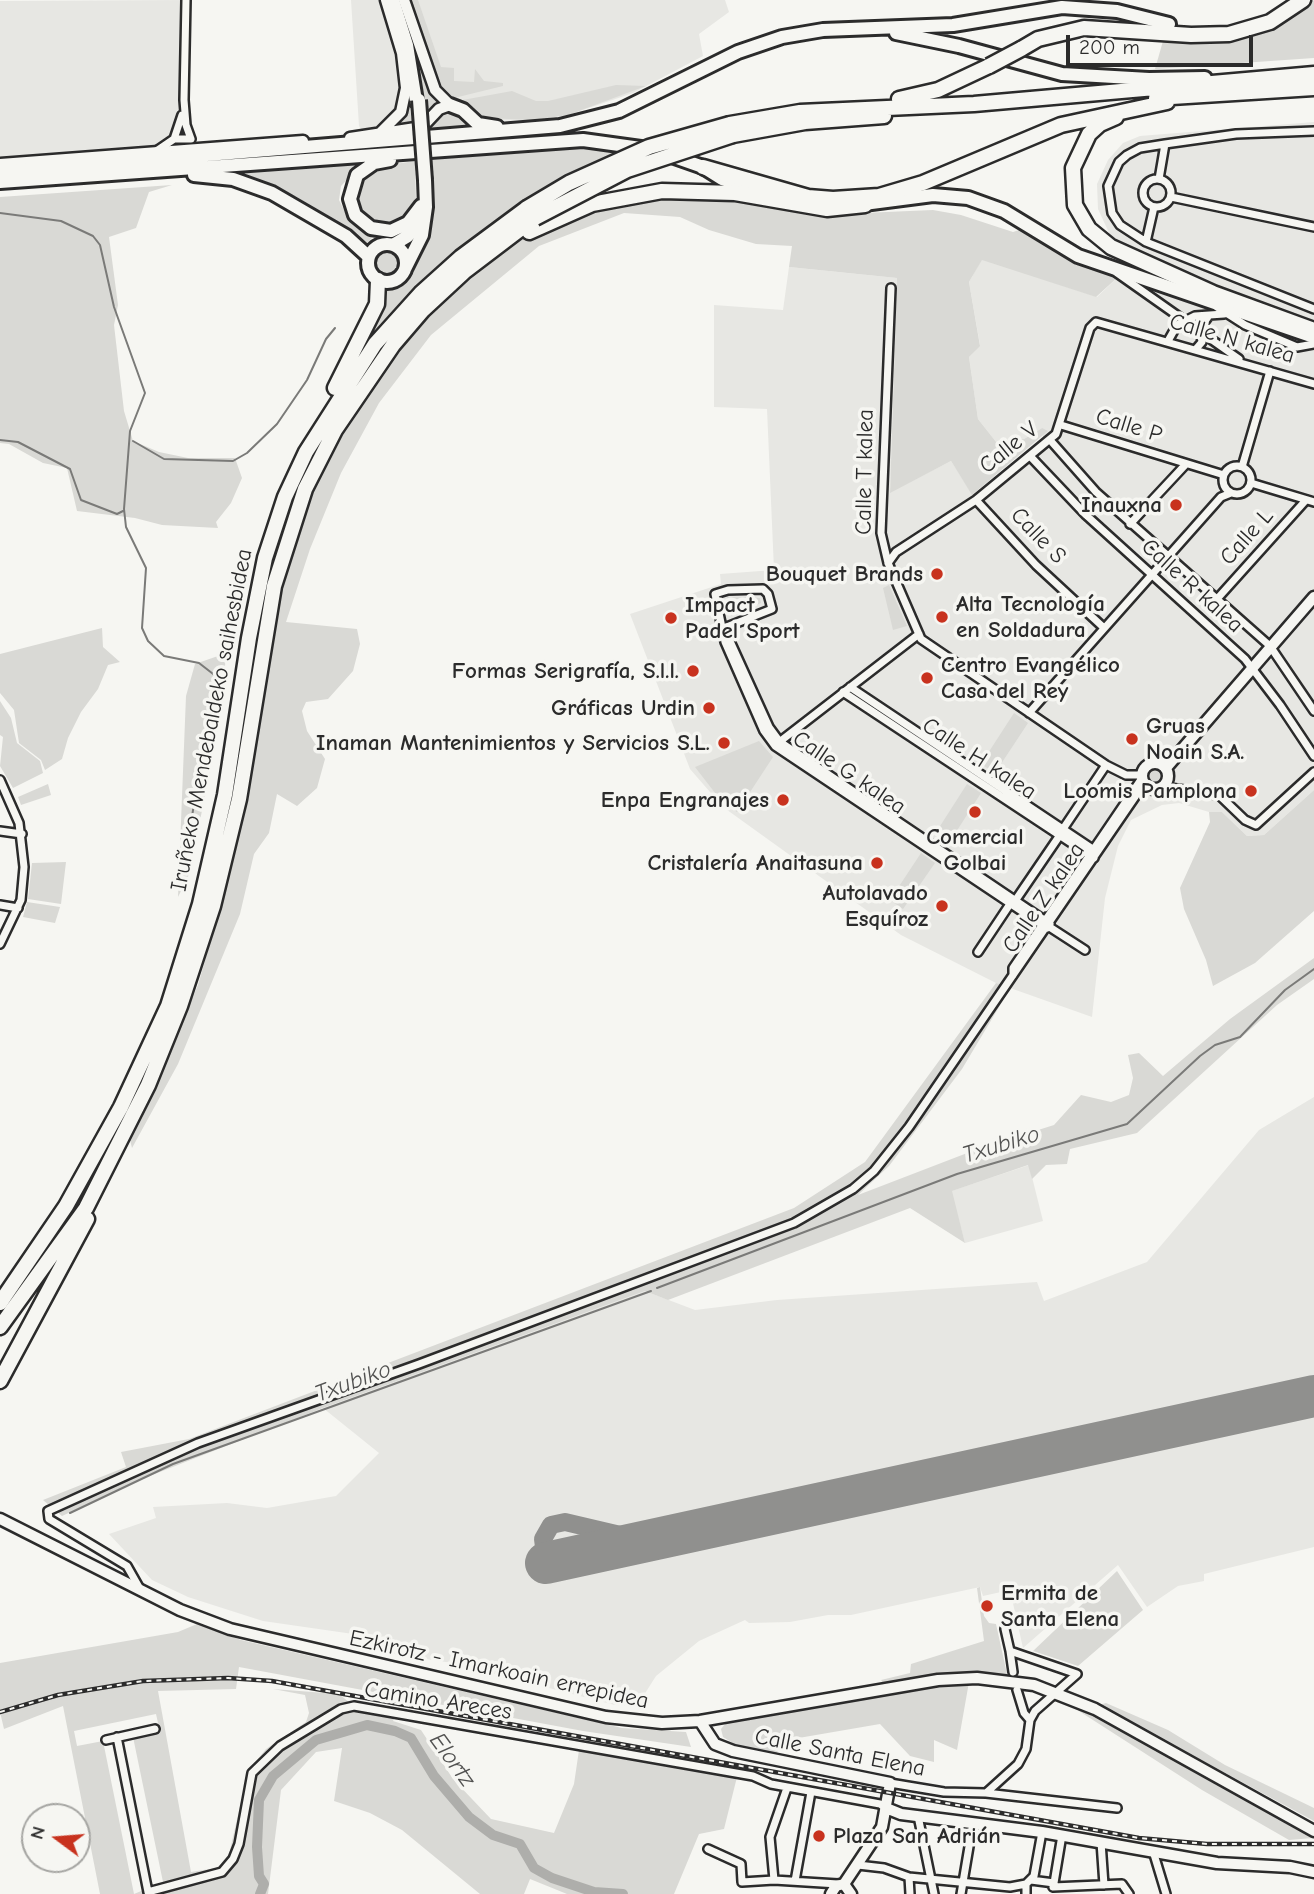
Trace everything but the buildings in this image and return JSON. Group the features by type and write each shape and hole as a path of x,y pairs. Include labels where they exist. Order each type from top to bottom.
{"highway":[{"path":"141,173 213,176 254,185 346,236 369,257 370,273 378,280 391,282 405,269 422,235 426,207 413,54 395,0"},
{"path":"850,108 926,94 989,66 1038,39 1084,28 1231,30 1254,23 1291,0"},
{"path":"0,172 406,141 581,122 619,111 738,52 771,40 823,30 953,25 1062,6 1117,12 1169,28 1216,36 1236,33 1270,22 1303,0"},
{"path":"857,28 959,46 1062,74 1149,79 1314,72"},
{"path":"0,182 489,146 602,141 651,150 808,197 833,199 879,196 923,183 1061,125 1314,72"},
{"path":"1204,78 1238,87 1314,88"},
{"name":"Iruñeko Mendebaldeko saihesbidea","path":"0,1327 86,1208 148,1085 180,1006 213,906 239,799 274,586 305,489 335,430 393,345 423,310 478,259 569,183 649,147 732,130 800,112 1238,87"},
{"name":"Iruñeko Mendebaldeko saihesbidea","path":"732,130 1238,87"},
{"path":"450,105 463,110 472,120 484,126 570,120 581,122"},
{"path":"1143,107 1100,124 1080,148 1073,168 1072,192 1075,205 1089,229 1111,247 1168,273 1314,330"},
{"path":"421,206 400,228 379,230 365,224 355,215 351,190 357,175 374,163 489,146"},
{"path":"703,167 731,182 790,199 832,205 865,205"},
{"path":"393,245 408,236 415,227 421,206 423,180"},
{"path":"478,259 564,215 592,204 644,193 716,191 827,209 933,195 968,198 1004,211 1078,256 1314,337"},
{"name":"Iruñeko Mendebaldeko saihesbidea","path":"0,1303 66,1206 121,1107 168,1006 200,904 225,795 265,558 285,497 306,452 375,344 421,293 461,257 531,213"},
{"path":"369,257 381,244 393,245 404,254 405,269"},
{"path":"306,452 314,428 377,304 378,280"},
{"path":"0,1381 102,1191 140,1112 148,1085"},
{"path":"0,1290 26,1265"}],"street":[{"path":"174,139 181,123 184,100 187,0"},
{"path":"379,133 401,112 406,88 402,53 386,0"},
{"path":"0,163 202,149 422,127 439,109 450,105 435,90 404,0"},
{"path":"184,100 186,125 191,139 202,149"},
{"path":"1314,131 1236,134 1151,145 1119,162 1108,186 1110,206 1119,225 1146,242 1314,309"},
{"path":"154,152 174,139 191,139"},
{"path":"1159,179 1165,144"},
{"path":"1159,179 1170,187 1171,197 1166,204 1154,207 1146,203 1143,189 1149,181 1159,179"},
{"path":"1171,197 1314,227"},
{"path":"1146,242 1154,207"},
{"path":"1108,267 1245,363"},
{"name":"Calle T kalea","path":"891,288 881,514 883,547 919,634 924,642 1106,765 1144,780"},
{"path":"1211,302 1224,314 1297,348 1314,344"},
{"path":"1165,307 1195,316 1224,314"},
{"path":"1168,341 1174,327 1195,316"},
{"path":"1196,349 1202,342 1201,325 1208,317"},
{"name":"Calle V","path":"888,564 896,552 976,500 1050,440 1061,425 1090,328 1096,322 1138,332"},
{"name":"Calle N kalea","path":"1138,332 1314,384"},
{"path":"1241,467 1270,371"},
{"name":"Calle P","path":"1061,425 1224,475"},
{"name":"Calle R kalea","path":"1050,440 1096,492 1130,524 1270,646 1314,711"},
{"name":"Calle R kalea","path":"1030,456 1086,515 1252,667 1314,756"},
{"name":"Calle P","path":"1130,524 1186,464"},
{"path":"1029,713 1221,497 1231,492 1245,491 1251,483 1250,473 1241,467 1231,467 1224,475 1225,487 1231,492"},
{"path":"1251,483 1310,501"},
{"name":"Calle S","path":"976,500 1036,565 1103,627"},
{"name":"Calle L","path":"1217,599 1310,501"},
{"name":"Calle G kalea","path":"724,628 772,609 768,594 763,589 728,590 715,594 716,609 724,628 777,744 1085,950"},
{"path":"1166,768 1314,597"},
{"path":"777,744 919,634"},
{"name":"Calle H kalea","path":"847,690 1093,853"},
{"path":"1159,763 1166,768 1168,780 1163,787 1156,790 1144,780 1150,764 1159,763"},
{"path":"978,952 1106,765"},
{"path":"1163,787 1219,795 1245,820 1256,825 1314,772"},
{"path":"0,779 13,804 22,834 24,867 18,908 0,944"},
{"name":"Calle Z kalea","path":"140,1589 127,1566 49,1519 48,1511 198,1443 794,1223 853,1189 891,1152 1013,975 1013,968 1144,780"},
{"path":"0,831 22,834"},
{"path":"0,905 18,908"},
{"name":"Ezkirotz - Imarkoain errepidea","path":"0,1518 180,1610 230,1629 606,1717 662,1723 700,1721 938,1680 1012,1680 1058,1692 1095,1709 1314,1831"},
{"path":"1005,1629 1013,1672"},
{"path":"986,1793 1018,1764 1026,1749 1030,1720 1035,1711 1077,1674 1010,1651"},
{"path":"1017,1690 1024,1713 1030,1720"},
{"name":"Camino Areces","path":"117,1737 148,1892 222,1872 233,1859 239,1843 252,1773 280,1746 341,1709 354,1706 753,1776 787,1788 880,1804 886,1808"},
{"name":"Calle Santa Elena","path":"700,1721 715,1744 733,1751 944,1792 986,1793 1117,1808"},
{"path":"106,1740 155,1729"},
{"path":"708,1849 741,1864 743,1882 818,1882 841,1890 879,1833 890,1783"},
{"path":"774,1880 770,1837 787,1788"},
{"path":"795,1881 811,1792"},
{"path":"886,1808 918,1816 1062,1835 1234,1865 1290,1867 1314,1872"},
{"path":"918,1816 934,1894"},
{"path":"961,1894 973,1823"},
{"path":"1026,1894 1042,1832"},
{"path":"1062,1835 1053,1887 1122,1884 1129,1894"},
{"path":"1101,1842 1104,1885"},
{"path":"1153,1851 1166,1894"},
{"path":"856,1867 884,1868 909,1877 1010,1887 1029,1882 1054,1883"},
{"path":"909,1877 910,1894"}],"shaded area":[{"path":"187,0 183,4 179,123 175,133 157,147 0,158 0,1"},
{"path":"351,0 725,0 729,12 699,34 703,56 633,93 568,115 533,120 404,123 363,132 359,126"},
{"path":"411,0 418,0 441,67 454,68 454,81 474,82 475,69 484,81 503,83 503,86 454,98 446,94 434,76"},
{"path":"1314,0 1314,58 1155,69 1163,41 1221,42 1272,31"},
{"path":"414,42 445,104 425,123 395,127 402,118 409,95 411,116 419,119 422,97"},
{"path":"616,85 646,86 568,115 533,120 473,115 457,101 512,91 536,101 548,101"},
{"path":"444,111 456,111 476,128 425,130"},
{"path":"1314,122 1314,790 1264,835 1247,836 1222,812 1209,812 1179,803 1162,805 1131,820 1118,846 1105,898 1092,1017 996,983 901,935 723,807 690,769 630,614 721,584 720,574 774,570 767,409 714,407 714,305 783,310 789,267 897,278 890,492 951,461 973,495 1043,438 1042,428 1024,439 997,443 978,419 969,357 980,345 969,282 982,259 1097,297 1118,277 1117,243 1110,235 1098,209 1097,184 1108,160 1123,143 1140,136"},
{"path":"604,146 622,150 541,191 501,217 462,247 384,323 367,336 386,286 400,282 411,270 430,230 428,160"},
{"path":"415,161 416,201 406,215 395,222 381,223 361,212 356,200 361,179 381,166"},
{"path":"364,162 341,186 339,200 349,220 373,236 368,243 297,197 228,171"},
{"path":"172,185 149,192 136,228 109,237 118,305 114,325 124,411 133,441 159,452 188,458 235,458 242,478 231,503 216,522 218,528 162,525 135,518 77,511 67,468 43,463 9,444 0,443 0,197"},
{"path":"710,195 839,214 933,210 961,215 1013,232 1022,229 1061,255 1118,277 1096,297 982,260 969,282 980,346 969,357 978,419 997,443 1024,439 1042,428 1048,431 972,495 951,461 890,493 897,278 789,267 792,246 756,244 709,230 680,217 624,213 539,246 431,335 379,403 341,473 310,549 286,622 357,629 360,644 353,671 328,699 306,702 302,711 307,731 325,759 317,788 297,806 277,794 269,833 254,854 240,914 178,1064 132,1148 130,1140 198,985 217,919 240,824 279,584 306,507 347,418 394,350 436,307 517,242 562,219 603,206 653,196"},
{"path":"387,249 397,253 401,263 397,273 387,277 377,273 373,263 377,253"},
{"path":"889,585 907,626 893,630 883,588"},
{"path":"727,597 760,598 761,603 731,616"},
{"path":"102,628 103,647 120,662 108,665 98,689 81,712 68,738 62,759 45,770 41,760 19,743 14,710 0,693 0,654"},
{"path":"222,647 226,651 223,698 211,768 188,877 178,897 186,696 195,664 218,656"},
{"path":"0,701 11,718 17,743 40,761 43,773 13,788 0,766 3,737 0,735"},
{"path":"1014,713 1028,723 995,773 981,764"},
{"path":"759,741 773,757 737,812 719,798 695,767"},
{"path":"1156,766 1163,769 1166,776 1163,783 1156,786 1149,783 1146,776 1149,769"},
{"path":"48,784 51,795 21,805 18,797"},
{"path":"967,784 981,793 949,843 935,834"},
{"path":"1314,790 1314,911 1255,963 1213,986 1206,960 1184,909 1180,888 1210,822 1209,812 1222,812 1247,836 1264,835"},
{"path":"921,853 935,863 903,909 890,900"},
{"path":"66,862 61,904 28,899 32,863"},
{"path":"27,902 60,907 55,923 23,917"},
{"path":"1314,958 1314,979 1277,1005 1137,1133 1070,1149 1067,1164 1046,1165 1032,1179 1028,1165 952,1191 965,1243 910,1208 668,1300 645,1291 323,1408 142,1479 62,1516 43,1500 126,1467 121,1452 189,1439 794,1208 865,1162 996,983 1011,987 962,1069 889,1166 858,1195 975,1150 1054,1125 1081,1095 1111,1102 1129,1095 1133,1078 1128,1055 1139,1053 1163,1076 1230,1019"},
{"path":"1314,1097 1314,1547 1204,1574 1204,1581 1178,1586 1147,1607 1118,1565 1023,1648 1010,1590 983,1596 980,1587 851,1615 828,1615 790,1622 749,1623 745,1620 699,1641 656,1676 637,1706 615,1705 452,1663 369,1650 367,1636 263,1621 188,1597 152,1580 109,1534 156,1518 153,1507 227,1503 267,1508 336,1496 379,1453 323,1408 645,1291 695,1310 777,1300 1037,1282 1044,1301 1147,1262 1259,1130"},
{"path":"1029,1165 1043,1221 965,1243 951,1191"},
{"path":"1117,1571 1143,1610 1078,1666 1033,1651"},
{"path":"980,1587 984,1616 989,1623 996,1624 1007,1674 924,1676 884,1684 881,1680 910,1673 911,1664 984,1641 977,1588"},
{"path":"197,1624 241,1640 622,1728 686,1732 691,1747 583,1731 239,1667 236,1689 158,1691 191,1872 216,1868 228,1859 248,1771 266,1749 306,1722 309,1713 305,1695 273,1689 339,1694 350,1703 396,1714 393,1721 421,1730 453,1779 491,1819 554,1833 574,1784 579,1750 737,1777 724,1829 699,1834 674,1894 567,1894 530,1879 524,1894 480,1894 402,1830 370,1813 334,1801 342,1748 316,1752 281,1790 268,1894 134,1894 100,1894 91,1848 91,1803 82,1803 63,1706 4,1729 0,1712 0,1663 178,1632","holes":["156,1714 160,1732 133,1737 163,1882 134,1894 103,1741 77,1746 74,1731"]},
{"path":"969,1682 957,1750 934,1740 934,1762 910,1756 880,1724 781,1741 776,1756 741,1748 723,1737 721,1729 726,1723 908,1687"},
{"path":"1106,1703 1168,1730 1225,1765 1314,1808 1314,1821 1099,1705"},
{"path":"1068,1704 1138,1739 1313,1838 1289,1840 1202,1790"}],"waterway":[{"path":"0,213 61,221 93,236 100,245 114,307 145,393 130,431 124,509 126,527 146,568 142,628 148,641 164,656 199,663 217,677 214,722 197,784 184,869"},
{"path":"133,441 164,459 233,461 247,453 277,424 307,380 326,339 335,328"},
{"path":"0,440 18,442 70,469 81,500 117,514 123,511"},
{"name":"Txubiko","path":"657,1288 957,1174 1127,1124 1200,1056 1215,1045 1240,1037 1285,990 1314,969"},
{"name":"Txubiko","path":"70,1513 173,1464 651,1291"},
{"name":"Elortz","path":"260,1894 264,1884 259,1876 257,1847 259,1800 273,1776 316,1740 367,1725 395,1731 411,1738 434,1776 469,1817 493,1835 520,1844 534,1868 552,1878 594,1892 623,1894"}],"taxiway":[{"path":"596,1552 576,1566 562,1567 545,1555 543,1539 551,1525 565,1522 646,1541"}],"runway":[{"path":"546,1563 1314,1396"}],"railway":[{"path":"0,1712 58,1695 143,1681 228,1678 272,1681 1139,1838 1207,1844 1314,1844"}],"place":[{"name":"Inauxna","path":"1176,505"},
{"name":"Bouquet Brands","path":"937,574"},
{"name":"Alta Tecnología en Soldadura","path":"942,617"},
{"name":"Impact Padel Sport","path":"671,618"},
{"name":"Formas Serigrafía, S.l.l.","path":"693,671"},
{"name":"Centro Evangélico Casa del Rey","path":"927,678"},
{"name":"Gráficas Urdin","path":"709,708"},
{"name":"Gruas Noain S.A.","path":"1132,739"},
{"name":"Inaman Mantenimientos y Servicios S.L.","path":"724,743"},
{"name":"Loomis Pamplona","path":"1251,791"},
{"name":"Enpa Engranajes","path":"783,800"},
{"name":"Comercial Golbai","path":"975,812"},
{"name":"Cristalería Anaitasuna","path":"877,863"},
{"name":"Autolavado Esquíroz","path":"942,906"},
{"name":"Ermita de Santa Elena","path":"987,1606"},
{"name":"Plaza San Adrián","path":"819,1836"}]}
